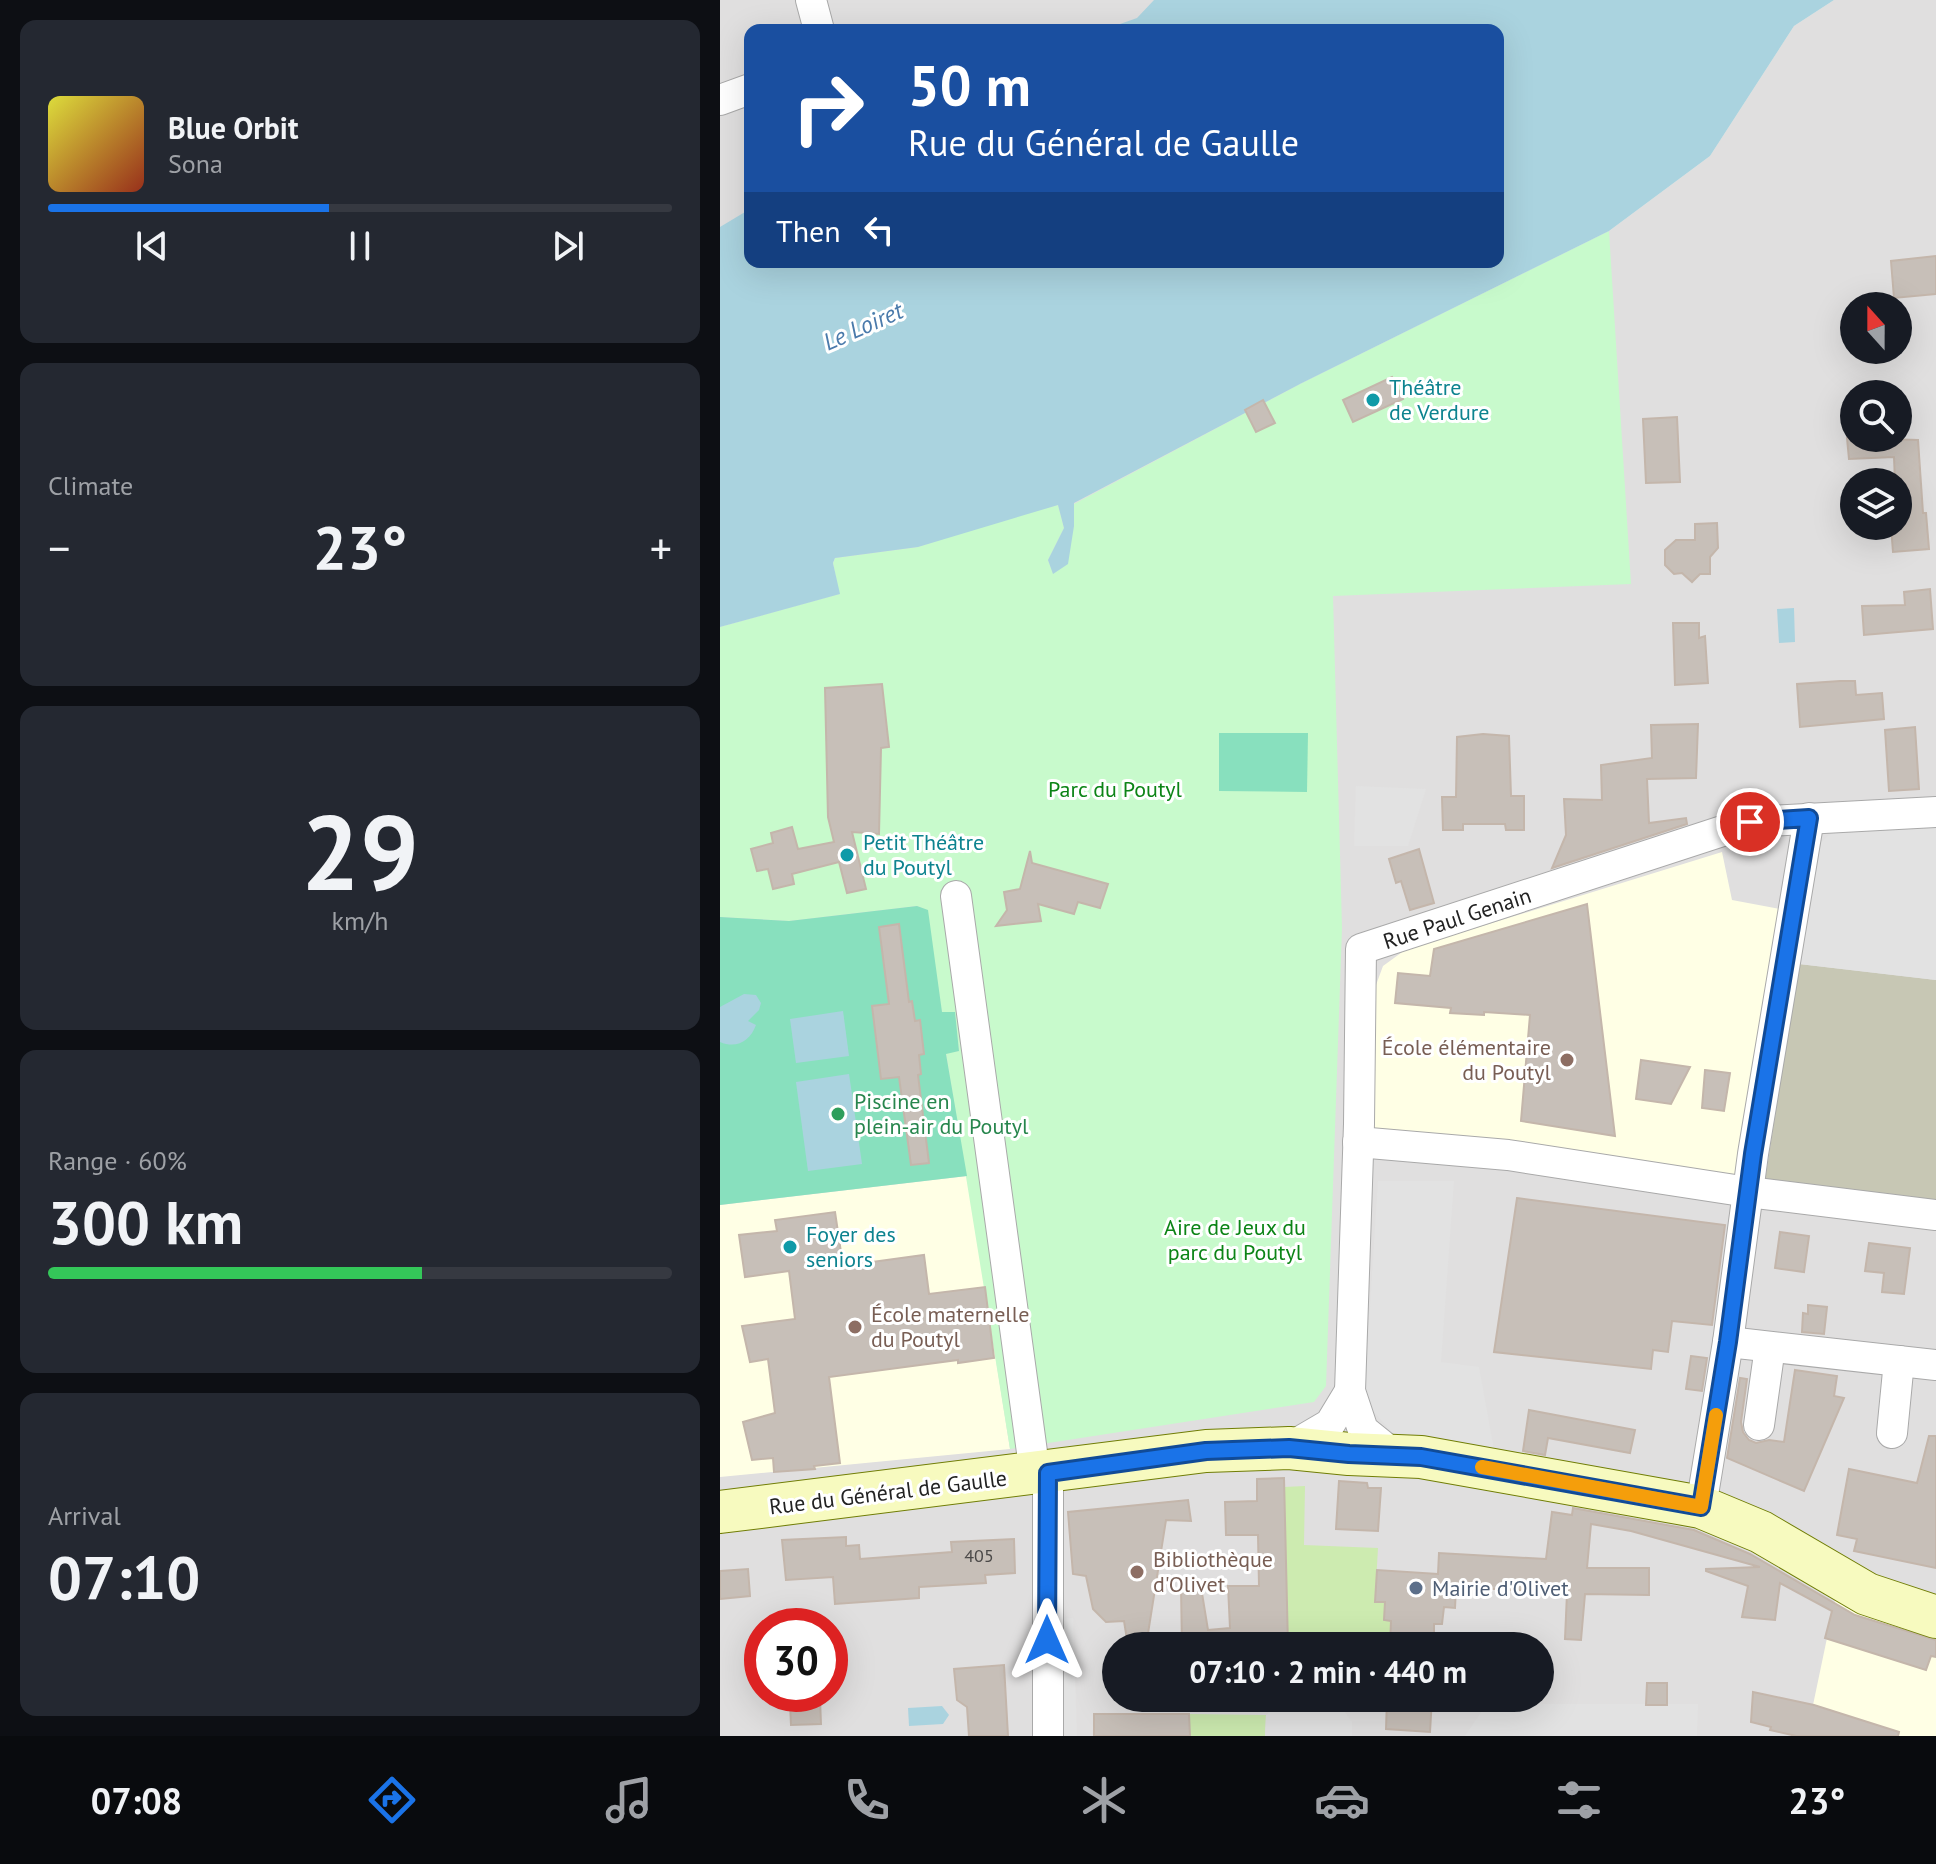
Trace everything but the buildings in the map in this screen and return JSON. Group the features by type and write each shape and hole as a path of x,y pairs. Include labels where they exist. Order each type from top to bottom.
{"main road":[{"name":"Rue du Général de Gaulle","path":"720,1512 1206,1451 1289,1448 1394,1455 1436,1459 1701,1507 1761,1532 1867,1594 1936,1617"}],"street":[{"path":"811,0 817,24"},
{"path":"720,100 744,91"},
{"name":"Rue Paul Genain","path":"1394,1455 1363,1430 1350,1391 1361,949 1750,822 1936,812"},
{"path":"1701,1507 1809,818"},
{"path":"956,896 1042,1473 1048,1736"},
{"path":"1358,1142 1508,1155 1748,1192 1936,1215"},
{"path":"1728,1342 1936,1365"},
{"path":"1759,1425 1770,1347"},
{"path":"1892,1433 1899,1361"},
{"path":"1289,1448 1330,1424 1350,1391"}],"shaded area":[{"path":"720,0 1292,0 1206,24 744,24 744,223 720,234"},
{"path":"1834,0 1936,0 1936,1736 720,1736 720,627 839,594 835,558 1300,384 1609,231 1710,156 1794,26"},
{"path":"1356,786 1426,789 1408,846 1354,846"},
{"path":"1936,825 1936,980 1799,964 1814,848 1835,830"},
{"name":"École élémentaire du Poutyl","path":"1722,852 1732,900 1780,909 1745,1187 1368,1135 1376,985 1383,966 1405,950"},
{"path":"1799,964 1936,980 1936,1208 1764,1187"},
{"name":"École maternelle du Poutyl","path":"967,1176 1010,1449 720,1477 720,1205"},
{"path":"1378,1181 1454,1181 1441,1362 1479,1367 1494,1450 1395,1436 1364,1401"},
{"path":"1836,1595 1846,1599 1845,1607 1936,1637 1936,1736 1803,1736 1813,1705"},
{"path":"1073,1618 1077,1736 1058,1736 1057,1619"},
{"path":"1554,1704 1698,1704 1697,1736 1465,1736 1481,1712 1554,1712"},
{"path":"1270,1712 1345,1712 1352,1722 1352,1736 1265,1736 1266,1715"}],"green space":[{"name":"Parc du Poutyl","path":"1609,231 1631,584 1333,596 1342,928 1326,1386 1314,1402 1010,1449 946,1053 959,1051 955,1013 942,1013 927,910 917,906 789,921 720,917 720,627 839,594 833,563 835,558 918,547 1058,505 1064,528 1048,560 1053,573 1074,526 1074,504 1300,384"},
{"path":"1219,733 1308,733 1307,792 1219,791"},
{"name":"Piscine en plein-air du Poutyl","path":"917,906 928,910 942,1012 955,1012 959,1051 946,1054 967,1176 720,1205 720,917 789,921"},
{"path":"1305,1486 1304,1545 1378,1548 1375,1601 1385,1602 1384,1620 1391,1621 1390,1632 1288,1632 1284,1487"},
{"path":"1189,1714 1266,1715 1265,1736 1190,1736"}],"water":[{"name":"Le Loiret","path":"1154,0 1834,0 1794,26 1710,156 1609,231 1300,384 1074,503 1068,564 1053,574 1048,560 1064,528 1058,505 918,547 835,558 833,563 840,594 720,627 720,227 744,213 744,268 1504,268 1504,24 1120,24 1137,18"},
{"path":"1794,608 1795,642 1779,643 1777,609"},
{"path":"744,994 756,995 761,1003 759,1010 748,1021 756,1025 753,1031 737,1044 720,1042 720,1007"},
{"path":"843,1011 849,1056 796,1063 790,1019"},
{"path":"849,1074 862,1164 808,1171 796,1082"},
{"path":"942,1706 949,1715 943,1724 909,1726 908,1708"}],"slow traffic":[{"path":"1482,1467 1701,1507 1716,1415"}],"place":[{"name":"Théâtre de Verdure","path":"1373,400"},
{"name":"Petit Théâtre du Poutyl","path":"847,855"},
{"name":"École élémentaire du Poutyl","path":"1567,1060"},
{"name":"Piscine en plein-air du Poutyl","path":"838,1114"},
{"name":"Foyer des seniors","path":"790,1247"},
{"name":"École maternelle du Poutyl","path":"855,1327"},
{"name":"Bibliothèque d'Olivet","path":"1137,1572"},
{"name":"Mairie d'Olivet","path":"1416,1588"}],"route":[{"path":"1047,1640 1048,1473 1206,1451 1289,1448 1421,1457 1701,1507 1728,1342 1753,1154 1809,818 1750,822"}],"park label":[{"name":"Aire de Jeux du parc du Poutyl","path":"1235,1240"}]}
